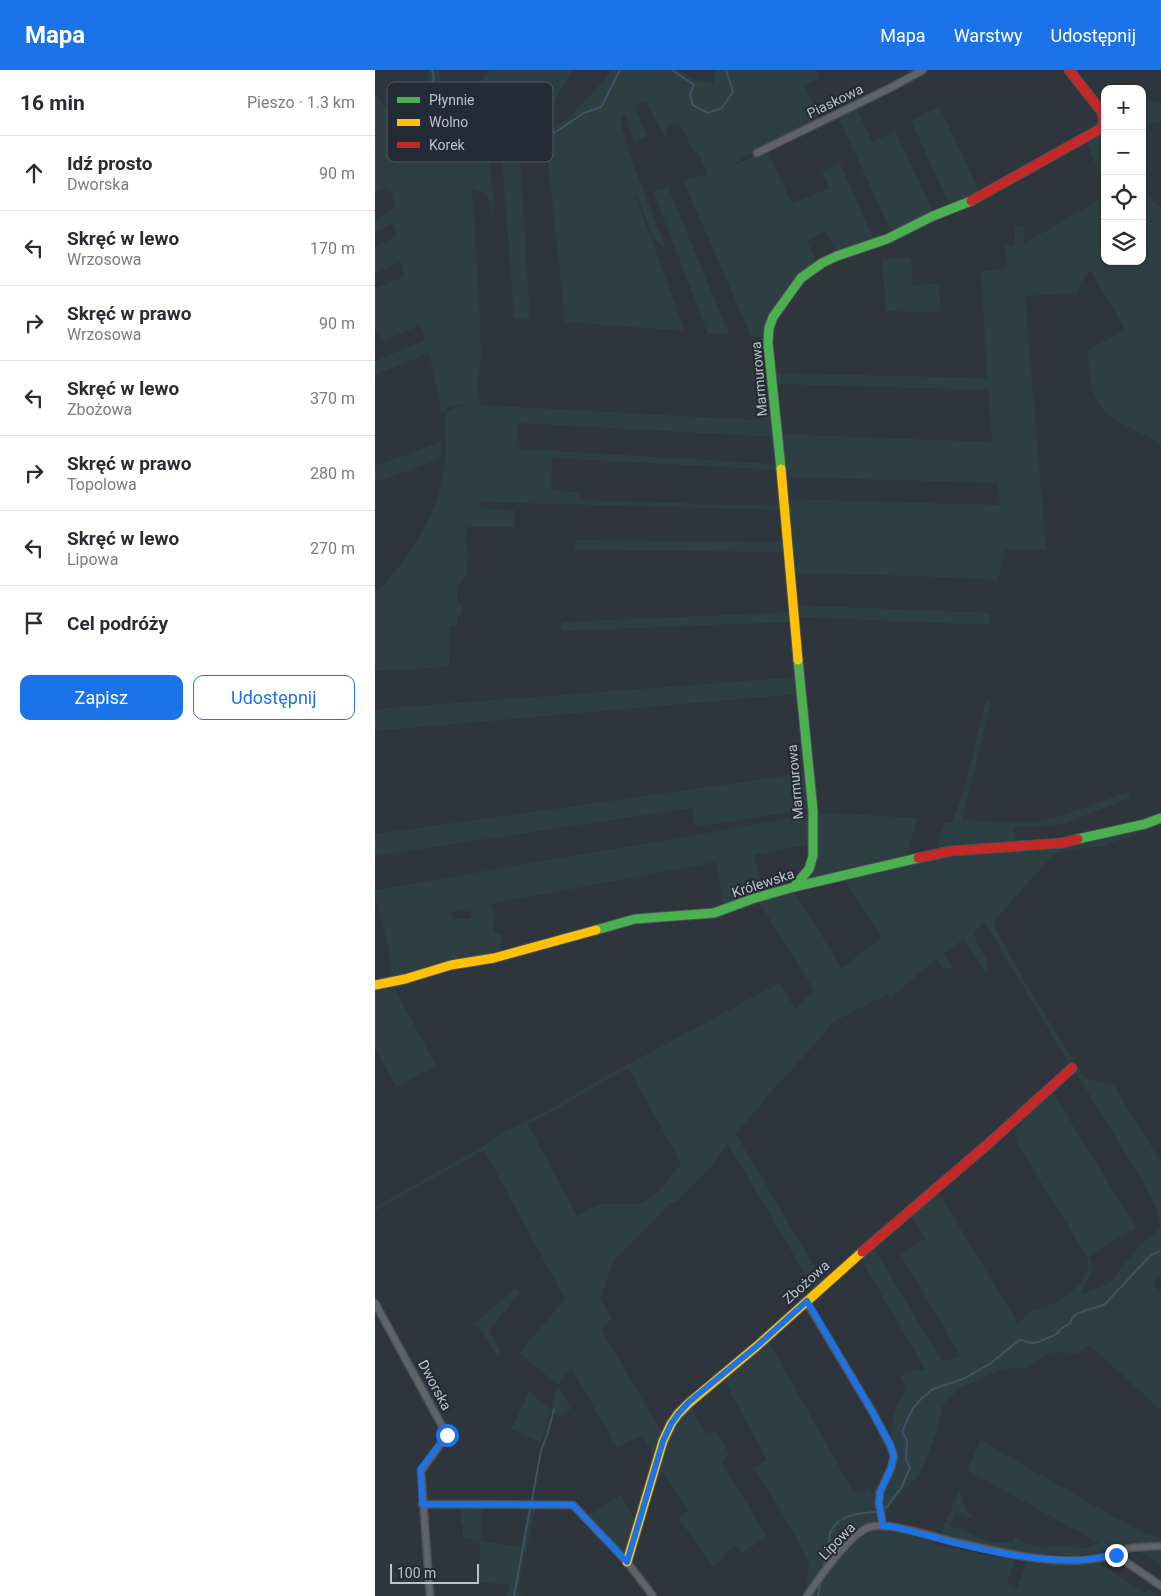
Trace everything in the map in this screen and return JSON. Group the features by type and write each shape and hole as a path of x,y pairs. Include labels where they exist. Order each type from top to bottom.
{"street":[{"name":"Piaskowa","path":"757,153 923,70"},
{"name":"Marmurowa","path":"794,887 809,869 813,856 813,812 789,574 788,541 768,343 769,328 773,317 801,278 822,263 887,239 933,216 973,200 1100,129 1104,123 1102,112 1069,70"},
{"name":"Królewska","path":"375,985 405,979 451,965 493,958 635,919 715,913 752,899 794,887 951,852 1062,843 1145,824 1161,818"},
{"name":"Zbożowa","path":"627,1562 663,1441 678,1414 689,1402 757,1346 846,1265 1003,1131 1072,1068"},
{"path":"807,1301 891,1446 894,1456 891,1468 880,1492 879,1503 883,1526"},
{"name":"Dworska","path":"375,1303 447,1435 421,1468 422,1504 430,1596"},
{"path":"422,1504 573,1505 627,1562 653,1596"},
{"name":"Lipowa","path":"807,1596 823,1573 851,1540 867,1528 895,1527 949,1541 1026,1556 1082,1560 1116,1555 1121,1550 1161,1546"},
{"path":"1116,1555 1161,1586"}],"shaded area":[{"path":"428,70 439,70 440,82 428,82"},
{"path":"490,70 574,70 553,102 553,82 480,82"},
{"path":"611,70 677,70 693,79 713,84 716,70 816,70 820,78 805,86 820,120 733,163 737,164 767,150 792,204 829,188 822,171 840,163 875,242 837,254 826,231 807,241 816,260 791,281 778,303 765,337 751,336 683,180 708,174 679,123 665,125 668,133 664,135 645,102 640,103 635,106 647,137 634,141 625,114 620,121 633,163 666,249 653,237 637,195 635,195 685,331 565,322 548,162 553,162 553,128 575,112"},
{"path":"375,92 387,110 387,162 489,162 494,205 493,215 487,197 482,192 472,188 480,316 481,362 477,385 480,405 757,420 772,415 774,437 518,423 517,434 521,449 776,464 777,470 552,458 551,490 579,493 579,500 780,506 780,510 480,502 479,508 514,510 514,527 467,527 465,543 468,553 467,572 461,584 457,586 457,603 462,604 462,615 457,615 457,626 450,626 449,667 375,671 375,593 397,569 428,521 443,474 446,447 444,423 446,416 447,413 455,408 465,407 464,404 449,406 442,413 429,353 375,375 375,361 425,340 420,325 384,341 378,331 375,332 375,289 404,276 400,262 375,274 375,246 394,238 397,233 393,224 375,232 375,219 393,210 395,205 391,190 386,188 375,192"},
{"path":"1146,100 1161,104 1161,121 1146,126"},
{"path":"939,106 980,193 950,206 911,121"},
{"path":"857,109 872,142 895,131 934,213 892,234 838,116"},
{"path":"1101,129 1101,177 1086,141"},
{"path":"502,162 520,162 530,320 514,318"},
{"path":"668,187 729,334 708,334 653,191"},
{"path":"1146,193 1161,208 1161,443 1116,420 1097,401 1090,377 1087,351 1125,329 1090,270 1080,284 1078,293 1025,296 1046,549 1005,550 998,580 792,573 786,499 1000,505 997,483 784,477 779,434 992,442 988,390 774,384 773,373 987,378 981,271 1007,268 1005,245 1015,245 1015,227 1023,227 1025,243 1101,198 1101,265 1146,265"},
{"path":"911,257 913,285 939,284 941,313 886,311 882,260"},
{"path":"441,442 441,459 375,482 375,466"},
{"path":"575,540 784,542 785,552 574,550"},
{"path":"794,605 991,613 988,625 796,617"},
{"path":"790,612 792,622 562,631 562,622"},
{"path":"796,677 798,694 375,731 375,709"},
{"path":"986,700 991,702 962,820 1036,822 1051,819 1128,792 1130,798 1054,826 1013,827 1017,842 951,845 936,848 944,823 952,822 958,807"},
{"path":"807,773 809,809 695,827 692,808 375,856 375,834"},
{"path":"815,812 918,818 905,859 806,882 804,878 811,869"},
{"path":"810,815 810,844 754,855 764,893 724,908 716,862 490,904 495,916 493,932 503,935 501,950 392,978 390,954 375,890","holes":["471,908 471,919 453,919 450,913"]},
{"path":"1161,819 1161,825 1102,846 1055,853 995,920 994,926 1027,986 1084,1077 1114,1086 1161,1162 1161,1275 1156,1277 1153,1284 1161,1292 1161,1410 1089,1345 1076,1355 1054,1352 1044,1356 1026,1369 1014,1368 997,1371 961,1388 948,1398 942,1407 937,1432 920,1473 892,1503 886,1513 882,1505 896,1461 888,1436 891,1436 894,1416 899,1401 907,1389 900,1378 905,1373 925,1369 859,1256 872,1245 942,1361 961,1356 900,1254 925,1239 909,1213 937,1190 1018,1323 1030,1311 1046,1307 1060,1300 1073,1290 1083,1280 1088,1270 1088,1259 1019,1146 1015,1130 1022,1123 1020,1119 1053,1093 1136,1228 1089,1256 1093,1267 1080,1292 1085,1293 1111,1281 1139,1246 1160,1228 1157,1209 1142,1180 1070,1065 984,921 974,933 978,945 987,959 988,976 964,939 944,953 953,969 942,967 937,959 890,998 888,994 835,1021 736,1134 824,1283 815,1291 728,1144 711,1167 676,1202 671,1202 615,1259 600,1299 612,1318 601,1329 664,1436 656,1460 642,1436 617,1447 571,1368 558,1385 519,1353 565,1299 484,1150 375,1211 375,1207 482,1147 501,1134 550,1110 588,1086 779,983 795,1009 814,990 757,899 793,890 842,968 882,937 843,878 952,854 1024,849","holes":["628,1068 681,1163 661,1188 647,1200 636,1204 601,1204 577,1216 528,1124"]},
{"path":"392,984 436,1065 397,1087 375,1049 375,987"},
{"path":"516,1288 520,1293 489,1330 501,1352 497,1355 480,1328 472,1325"},
{"path":"768,1340 853,1491 862,1493 870,1487 878,1509 875,1522 851,1535 808,1590 806,1581 809,1563 793,1531 754,1468 767,1460 723,1378"},
{"path":"558,1385 571,1409 558,1417 551,1410 541,1443 511,1429 529,1392 551,1409"},
{"path":"689,1406 706,1434 715,1430 730,1455 721,1461 767,1537 742,1553 737,1546 728,1551 713,1567 679,1519 688,1511 657,1464 666,1437"},
{"path":"981,1440 1134,1528 1147,1534 1161,1537 1161,1543 1144,1544 1077,1556 997,1549 940,1535 959,1491 966,1511 979,1521 956,1512 950,1525 988,1541 996,1543 1013,1542 1014,1537 1041,1548 1054,1545 1085,1548 1099,1543 967,1470"},
{"path":"621,1495 636,1523 626,1556 623,1556 586,1516"},
{"path":"463,1506 482,1506 481,1541 521,1547 528,1506 536,1507 517,1592 526,1596 506,1596 510,1585 477,1582 481,1542 463,1538 463,1524 460,1523"},
{"path":"892,1529 933,1540 933,1544 989,1556 1015,1559 1007,1584 1017,1589 1029,1557 1059,1563 1096,1561 1146,1593 1148,1589 1160,1596 812,1596 839,1559 856,1541 872,1531"},
{"path":"1161,1548 1161,1564 1136,1550"}],"waterway":[{"path":"432,70 432,82"},
{"path":"553,134 584,113 601,107 620,70"},
{"path":"672,70 694,85 690,95 693,105 708,113 722,108 733,92 726,70"},
{"path":"886,1508 901,1488 910,1468 906,1459 907,1440 902,1432 913,1408 922,1398 933,1389 963,1379 990,1364 1019,1340 1033,1343 1058,1333 1077,1314 1105,1304 1151,1255 1161,1251"},
{"path":"532,1500 541,1451 554,1409"},
{"path":"514,1596 530,1509"},
{"path":"823,1569 831,1531 839,1521 850,1516 875,1512"},
{"path":"818,1596 821,1579"}],"traffic: fast":[{"path":"781,469 768,343 769,328 773,317 801,278 822,263 887,239 933,216 971,201"},
{"path":"794,887 809,869 813,856 813,811 798,660"},
{"path":"1078,839 1145,824 1161,818"},
{"path":"596,930 635,919 714,913 752,899 794,887 918,858"}],"traffic: slow":[{"path":"781,469 798,660"},
{"path":"375,985 405,979 451,965 494,958 596,930"},
{"path":"627,1562 663,1441 678,1414 862,1252"}],"traffic: jam":[{"path":"971,201 1100,129 1104,123 1102,112 1069,70"},
{"path":"918,858 951,851 1062,843 1078,839"},
{"path":"862,1252 988,1144 1072,1068"}],"route":[{"path":"447,1435 421,1468 422,1504 573,1505 627,1562 663,1441 671,1424 689,1402 757,1346 807,1301 891,1446 894,1456 891,1468 880,1492 879,1503 883,1526 895,1527 993,1551 1026,1556 1082,1560 1116,1555"}]}
